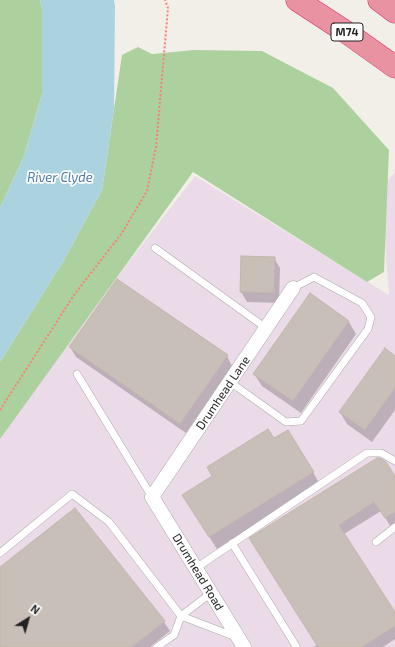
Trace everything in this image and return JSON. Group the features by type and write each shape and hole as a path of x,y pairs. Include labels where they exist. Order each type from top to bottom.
{"highway":[{"name":"M74","path":"297,0 346,32 395,67"},
{"path":"379,0 395,12"},
{"name":"M74","path":"346,32 395,78"}],"street":[{"name":"Drumhead Lane","path":"152,497 293,288"},
{"name":"Drumhead Road","path":"152,497 241,643"}],"lane":[{"path":"155,248 266,328"},
{"path":"230,382 286,422 301,421 368,330 371,317 362,303 321,280 314,277 293,288"},
{"path":"77,374 152,497"},
{"path":"196,568 367,453 381,453 395,461"},
{"path":"0,553 72,494 109,522 181,616 241,643"},
{"path":"376,542 395,527"},
{"path":"232,543 296,646"},
{"path":"157,647 174,635 181,616 211,593"}],"path":[{"path":"0,410 74,295 122,233 147,191 156,147 168,8 165,0"}],"shaded area":[{"path":"395,172 395,647 0,647 0,435 55,358 195,176 389,295 381,188"}],"green space":[{"path":"0,0 40,0 42,8 42,94 24,156 0,208"},
{"path":"138,47 152,54 194,50 262,51 333,88 389,150 384,272 367,282 193,172 0,439 0,362 64,260 102,190 122,55"}],"water":[{"name":"River Clyde","path":"40,0 114,0 114,109 102,190 64,260 0,362 0,208 24,156 42,94 42,8"}],"building":[{"path":"241,256 275,257 274,293 240,292"},
{"path":"117,279 228,355 180,424 69,347"},
{"path":"310,293 349,321 293,401 253,374"},
{"path":"385,348 395,356 395,388 365,430 339,412"},
{"path":"268,429 274,438 288,430 314,472 209,537 182,495 212,476 207,467"},
{"path":"377,458 380,458 386,462 395,476 395,512 385,518 374,502 339,525 395,612 395,626 362,647 318,647 249,538"},
{"path":"75,508 165,621 132,647 0,647 0,567"}]}
